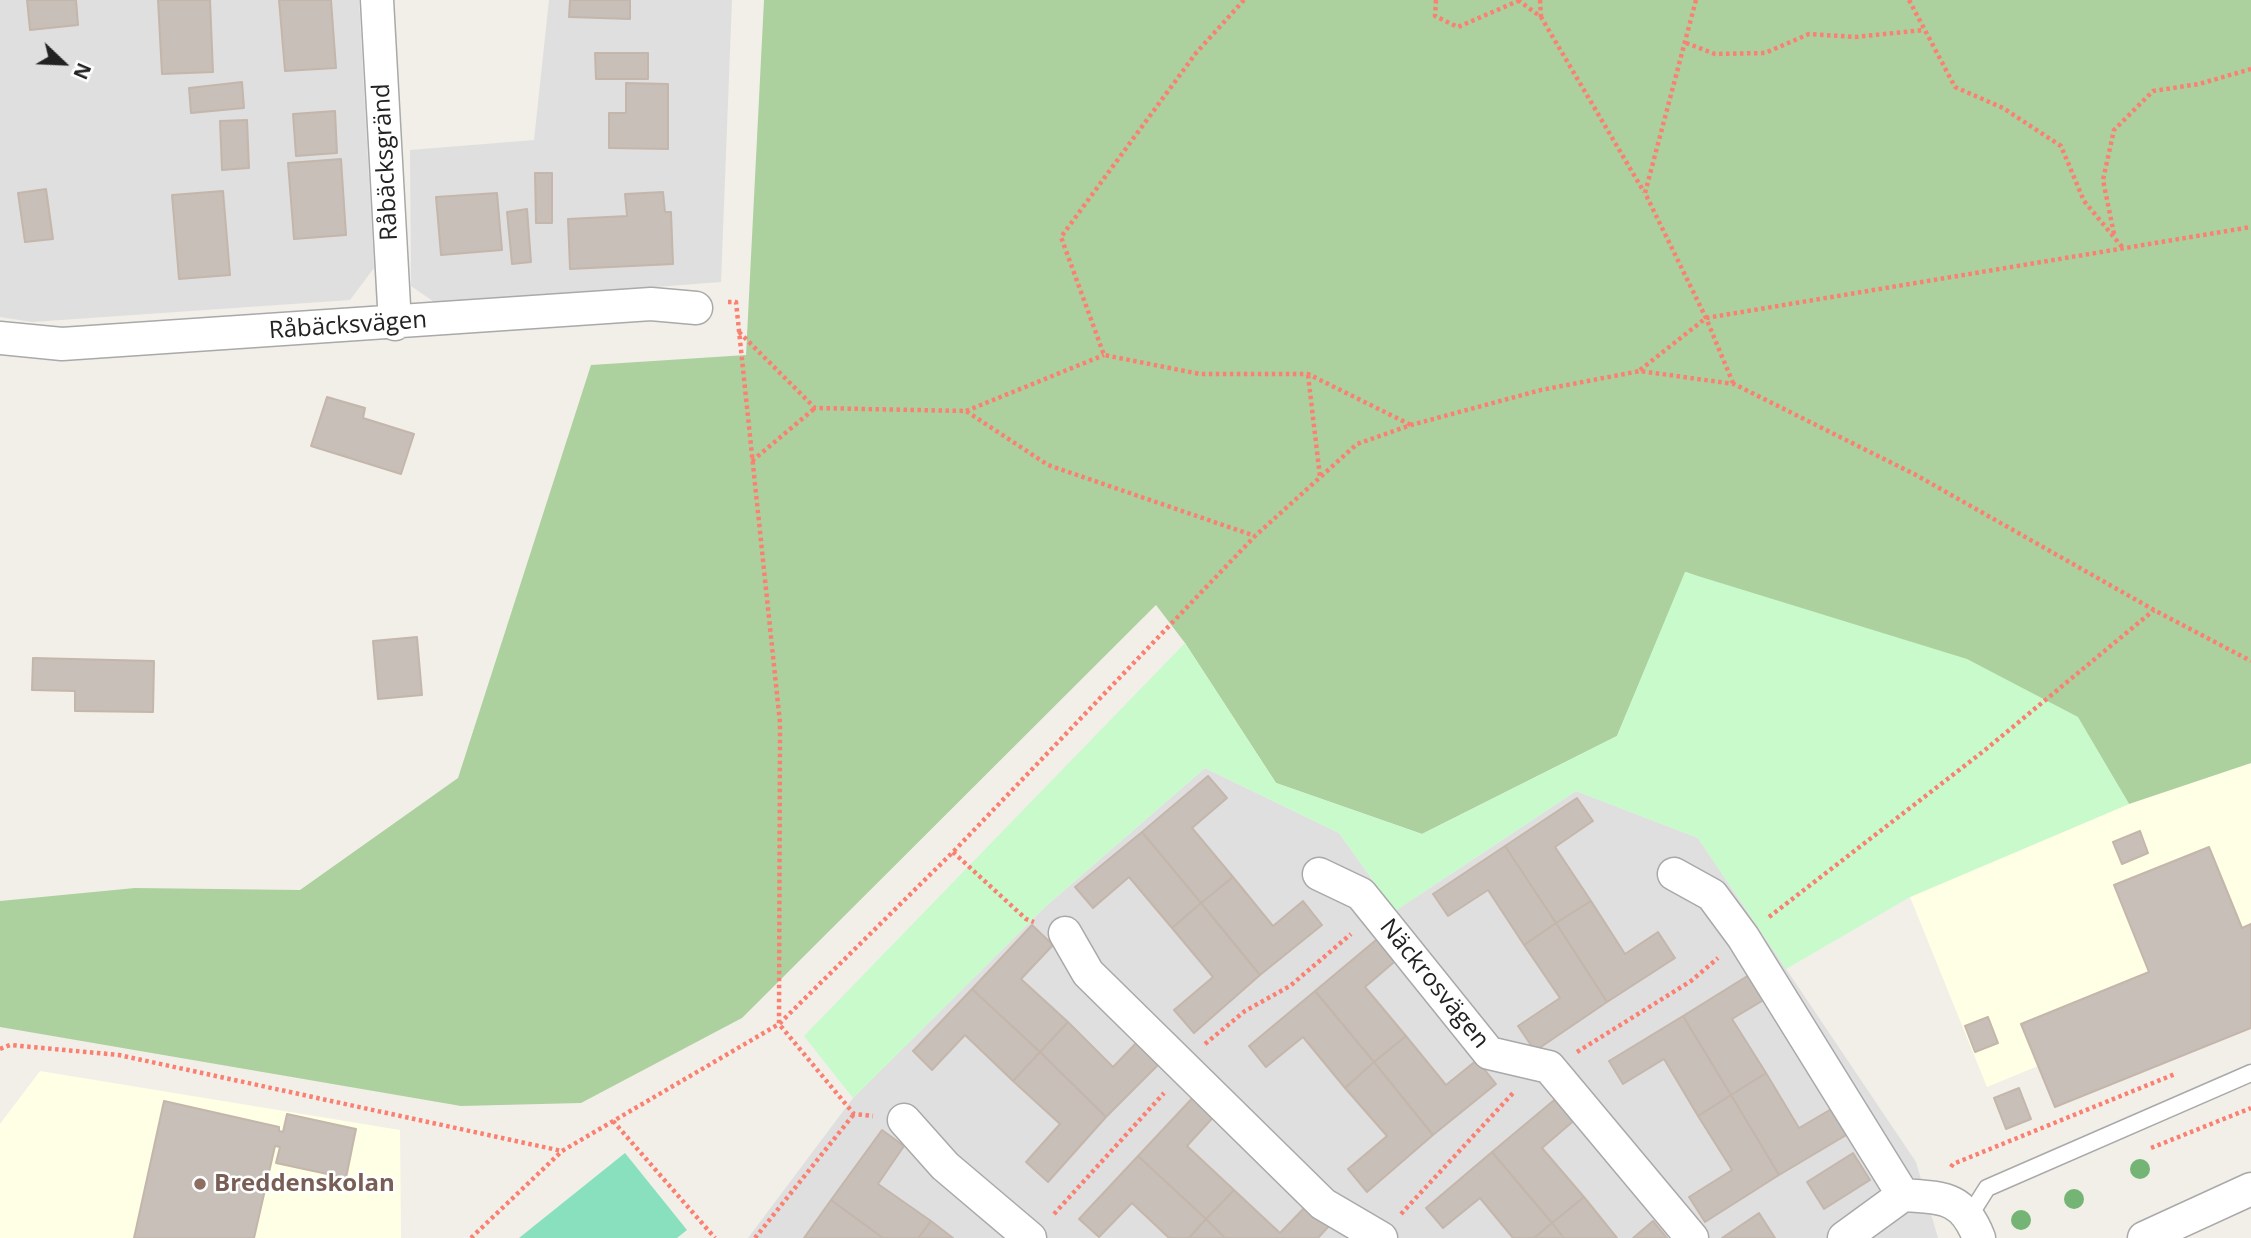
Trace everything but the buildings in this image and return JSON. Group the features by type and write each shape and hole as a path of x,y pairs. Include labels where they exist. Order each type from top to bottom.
{"street":[{"name":"Råbäcksgränd","path":"377,0 395,324"},
{"name":"Råbäcksvägen","path":"0,338 62,344 395,324 651,304 696,308"},
{"name":"Näckrosvägen","path":"1319,874 1361,894 1489,1053 1549,1067"},
{"path":"1674,874 1712,895 1743,937 1903,1195"},
{"path":"1065,933 1088,973 1322,1204 1381,1238"},
{"path":"1549,1067 1692,1238"},
{"path":"904,1120 945,1166 1030,1238"},
{"path":"2144,1238 2251,1189"},
{"path":"1844,1238 1903,1195 1944,1198 1975,1226"}],"lane":[{"path":"1975,1226 1987,1188 2251,1073"}],"path":[{"path":"1104,355 1061,237 1196,53 1244,0"},
{"path":"1436,0 1435,16 1458,27 1518,0 1541,16 1645,193 1706,318 1734,384"},
{"path":"1540,0 1541,16"},
{"path":"1645,193 1696,0"},
{"path":"1909,0 1955,87 2003,108 2061,146 2084,201 2123,248"},
{"path":"1686,43 1715,54 1765,53 1809,34 1855,37 1924,30"},
{"path":"2115,238 2103,180 2114,130 2153,92 2199,84 2251,69"},
{"path":"1640,371 1706,318 2251,227"},
{"path":"696,308 736,302 780,723 779,1024 854,1114 904,1120"},
{"path":"738,331 815,408"},
{"path":"752,461 815,408 966,411 1104,355 1200,374 1308,374 1411,425"},
{"path":"471,1238 562,1151 779,1024 953,852 1255,536 1357,444 1411,425 1541,390 1640,371 1734,384 1916,475 2154,610 2251,661"},
{"path":"1308,374 1320,477"},
{"path":"966,411 1048,466 1255,536"},
{"path":"1381,1238 1511,1094 1549,1067 1691,981 1743,937 1985,750 2154,610"},
{"path":"953,852 1026,919 1065,933"},
{"path":"0,1049 10,1045 119,1055 562,1151"},
{"path":"755,1238 854,1114"},
{"path":"613,1122 715,1238"}],"shaded area":[{"path":"0,0 359,0 374,268 350,300 32,322 0,317"},
{"path":"549,0 732,0 721,282 437,304 411,286 410,150 534,140"},
{"path":"2251,763 2251,1028 2055,1107 2038,1066 1987,1087 1910,897 2129,804"},
{"path":"1205,768 1339,833 1395,911 1576,791 1698,838 1916,1162 1938,1238 748,1238 853,1098 1045,907"},
{"name":"Breddenskolan","path":"40,1071 400,1130 401,1238 0,1238 0,1124"}],"green space":[{"path":"764,0 2251,0 2251,763 2129,804 2077,717 1686,572 1617,736 1422,834 1276,783 1185,643 1156,605 742,1018 581,1103 461,1106 0,1027 0,901 135,888 300,890 458,778 591,365 746,355"},
{"path":"1685,572 1967,659 2078,717 2129,804 1910,897 1786,969 1698,838 1576,791 1395,911 1339,833 1205,768 1045,907 853,1098 804,1036 1185,643 1276,783 1422,834 1617,736"},
{"path":"625,1153 687,1230 677,1238 519,1238"}],"place":[{"name":"Breddenskolan","path":"200,1184"}]}
